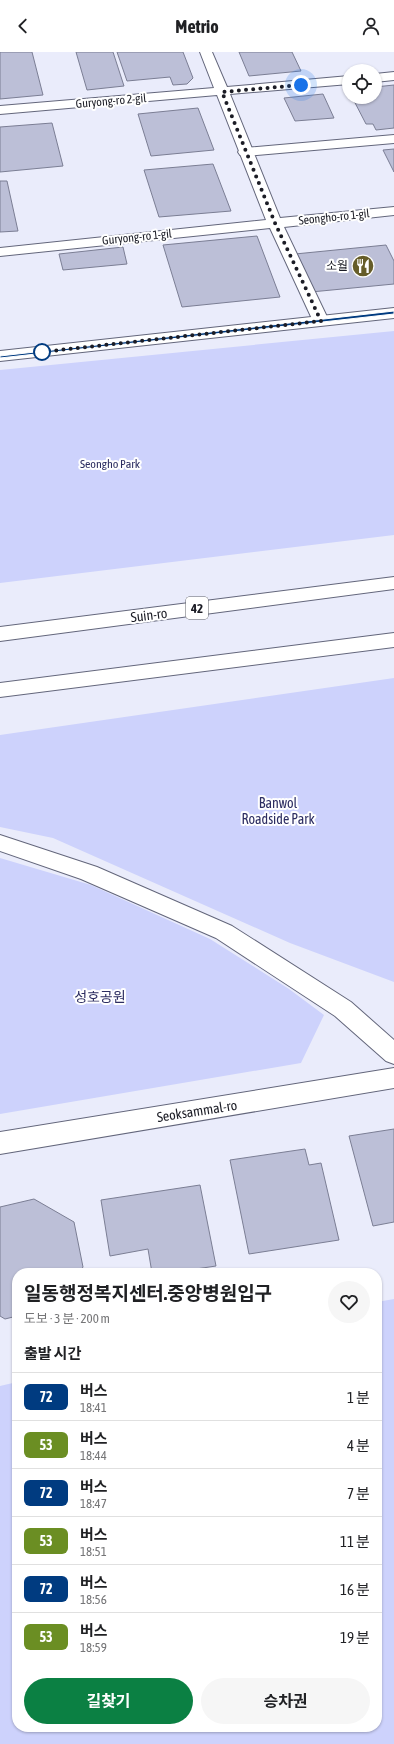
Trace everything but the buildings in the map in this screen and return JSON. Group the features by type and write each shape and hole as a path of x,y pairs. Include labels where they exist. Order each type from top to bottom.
{"main road":[{"name":"Seongho-ro 1-gil","path":"206,52 245,152 275,223 321,321"},
{"path":"382,77 394,76"},
{"path":"222,92 342,81"},
{"name":"Guryong-ro 2-gil","path":"0,110 222,92"},
{"path":"245,152 394,139"},
{"name":"Seongho-ro 1-gil","path":"275,223 394,211"},
{"name":"Guryong-ro 1-gil","path":"0,252 275,223"},
{"path":"0,356 394,313"},
{"name":"Suin-ro","path":"0,634 394,583"},
{"path":"0,690 394,640"},
{"path":"0,843 89,873 224,932 343,1009 394,1054"},
{"name":"Seoksammal-ro","path":"0,1143 394,1078"}],"green space":[{"name":"Seongho Park","path":"394,331 394,535 0,583 0,370"},
{"name":"Banwol Roadside Park","path":"394,678 394,982 290,943 53,838 0,827 0,735"},
{"name":"성호공원","path":"0,858 91,885 210,939 289,989 324,1015 301,1063 0,1114"},
{"path":"394,1299 394,1744 0,1744 0,1386 12,1383 12,1732 382,1732 382,1301"}],"bus line":[{"name":"72","path":"0,356 394,313"}],"place":[{"name":"소월","path":"363,266"}],"route":[{"path":"42,352 321,321 275,223 222,92 301,85"}]}
